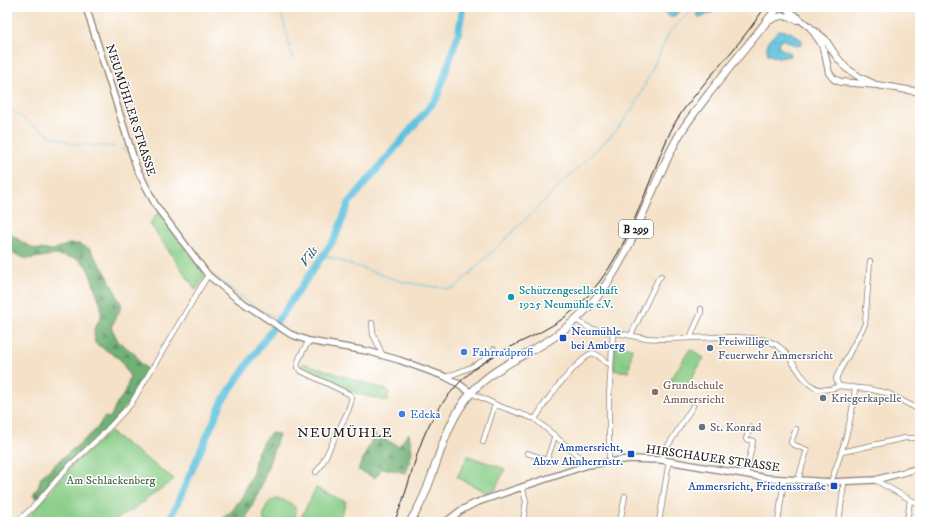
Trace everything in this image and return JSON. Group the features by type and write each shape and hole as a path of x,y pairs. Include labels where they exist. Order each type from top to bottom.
{"main road":[{"name":"B 299","path":"410,522 424,496 450,426 461,406 482,382 500,368 552,338 576,319 599,294 628,249 663,168 686,124 778,7"},
{"path":"784,7 826,38 836,56 846,68 861,78 877,85"},
{"path":"766,22 785,15 804,22"},
{"path":"810,27 823,47 828,69 832,78 841,82 877,85 920,92"}],"street":[{"name":"NEUMÜHLER STRASSE","path":"86,7 137,169 156,206 208,275 236,298 284,331 309,341 367,351 424,368 446,377 471,393"},
{"path":"839,386 836,379 865,324 870,262"},
{"path":"17,522 35,505 67,468 102,435 130,404 208,275"},
{"path":"630,335 658,279 661,276"},
{"path":"691,338 701,313 701,309"},
{"path":"576,319 588,328 645,338 725,336 770,341 782,350 808,383 816,388 830,390 839,386 856,389 868,389 887,393 920,410"},
{"path":"372,323 373,334 383,356"},
{"path":"609,462 608,397 612,333"},
{"path":"309,341 300,357 297,367 301,371 349,394 352,398 348,411 321,466 316,472"},
{"path":"446,377 469,369 492,353 494,349"},
{"path":"535,419 558,384 588,355 592,353 595,354 605,363 610,364"},
{"path":"831,482 842,452 853,410 856,389"},
{"path":"471,393 535,419 582,459 585,466"},
{"path":"483,442 495,404"},
{"path":"662,460 664,452 693,406"},
{"path":"746,474 754,441 746,439 750,428"},
{"path":"796,429 791,442 792,444 807,450 798,480"},
{"path":"527,453 547,460 555,435"},
{"path":"842,452 905,438 917,438"},
{"name":"HIRSCHAUER STRASSE","path":"446,522 460,511 475,503 585,466 629,459 662,460 784,479 831,482 875,480 920,468"},
{"path":"659,522 669,461"},
{"path":"778,522 784,479"},
{"path":"875,480 920,505"},
{"path":"839,522 844,482"},
{"path":"522,487 526,501 523,522"},
{"path":"620,522 625,496"},
{"path":"907,522 910,500"}],"green space":[{"path":"158,212 205,276 196,290 150,224"},
{"path":"7,232 35,249 53,250 69,244 79,244 90,249 107,275 122,306 111,327 118,341 135,354 140,363 147,369 142,381 122,411 89,447 37,499 33,496 39,485 41,477 90,435 98,427 104,417 110,418 117,403 125,393 130,377 120,359 95,343 94,329 101,317 101,305 87,266 76,258 56,255 26,259 7,250"},
{"path":"615,345 632,348 629,372 614,370"},
{"path":"690,349 704,358 684,390 670,381"},
{"path":"303,363 389,391 387,401 351,392 301,368"},
{"name":"Am Schlackenberg","path":"110,432 174,479 135,508 111,522 24,522 74,464"},
{"path":"271,433 279,434 260,490 244,522 222,522 223,518 232,511 242,497 253,472 256,455 264,440"},
{"path":"409,433 412,452 406,473 382,468 375,478 358,470 374,435 399,446"},
{"path":"468,456 505,469 495,490 487,493 457,477"},
{"path":"316,488 346,502 338,522 299,522"},
{"path":"277,498 287,501 295,508 296,512 293,522 264,521 266,507 270,501"}],"water":[{"path":"657,7 685,7 674,16 670,17"},
{"path":"702,7 723,7 700,18 696,14"},
{"path":"779,30 790,32 802,40 801,45 797,46 783,39 778,43 779,48 789,52 790,56 777,58 768,54 768,43"}],"waterway":[{"path":"280,7 293,59"},
{"name":"Vils","path":"169,522 223,400 335,238 349,203 437,98 458,35 463,7"},
{"path":"323,255 403,282 449,289 456,287 616,131 636,104 669,33 695,7"},
{"path":"7,108 48,134 73,144 114,147"},
{"path":"121,149 125,150 129,154"},
{"path":"140,167 160,205"},
{"path":"163,209 195,254"},
{"path":"211,274 257,308"},
{"path":"259,309 279,319"}],"railway":[{"path":"394,522 423,438 435,414 445,399 463,379 483,363 567,316 600,281 625,240 665,143 676,121 691,100 745,35 765,7"}],"place":[{"name":"Schützengesellschaft 1925 Neumühle e.V.","path":"511,297"},
{"name":"Neumühle bei Amberg","path":"563,338"},
{"name":"Freiwillige Feuerwehr Ammersricht","path":"710,348"},
{"name":"Fahrradprofi","path":"464,352"},
{"name":"Grundschule Ammersricht","path":"655,392"},
{"name":"Kriegerkapelle","path":"823,398"},
{"name":"Edeka","path":"402,414"},
{"name":"St. Konrad","path":"702,427"},
{"name":"Ammersricht, Abzw Ahnherrnstr.","path":"631,454"},
{"name":"Ammersricht, Friedensstraße","path":"834,486"}],"district":[{"name":"NEUMÜHLE","path":"345,432"}]}
